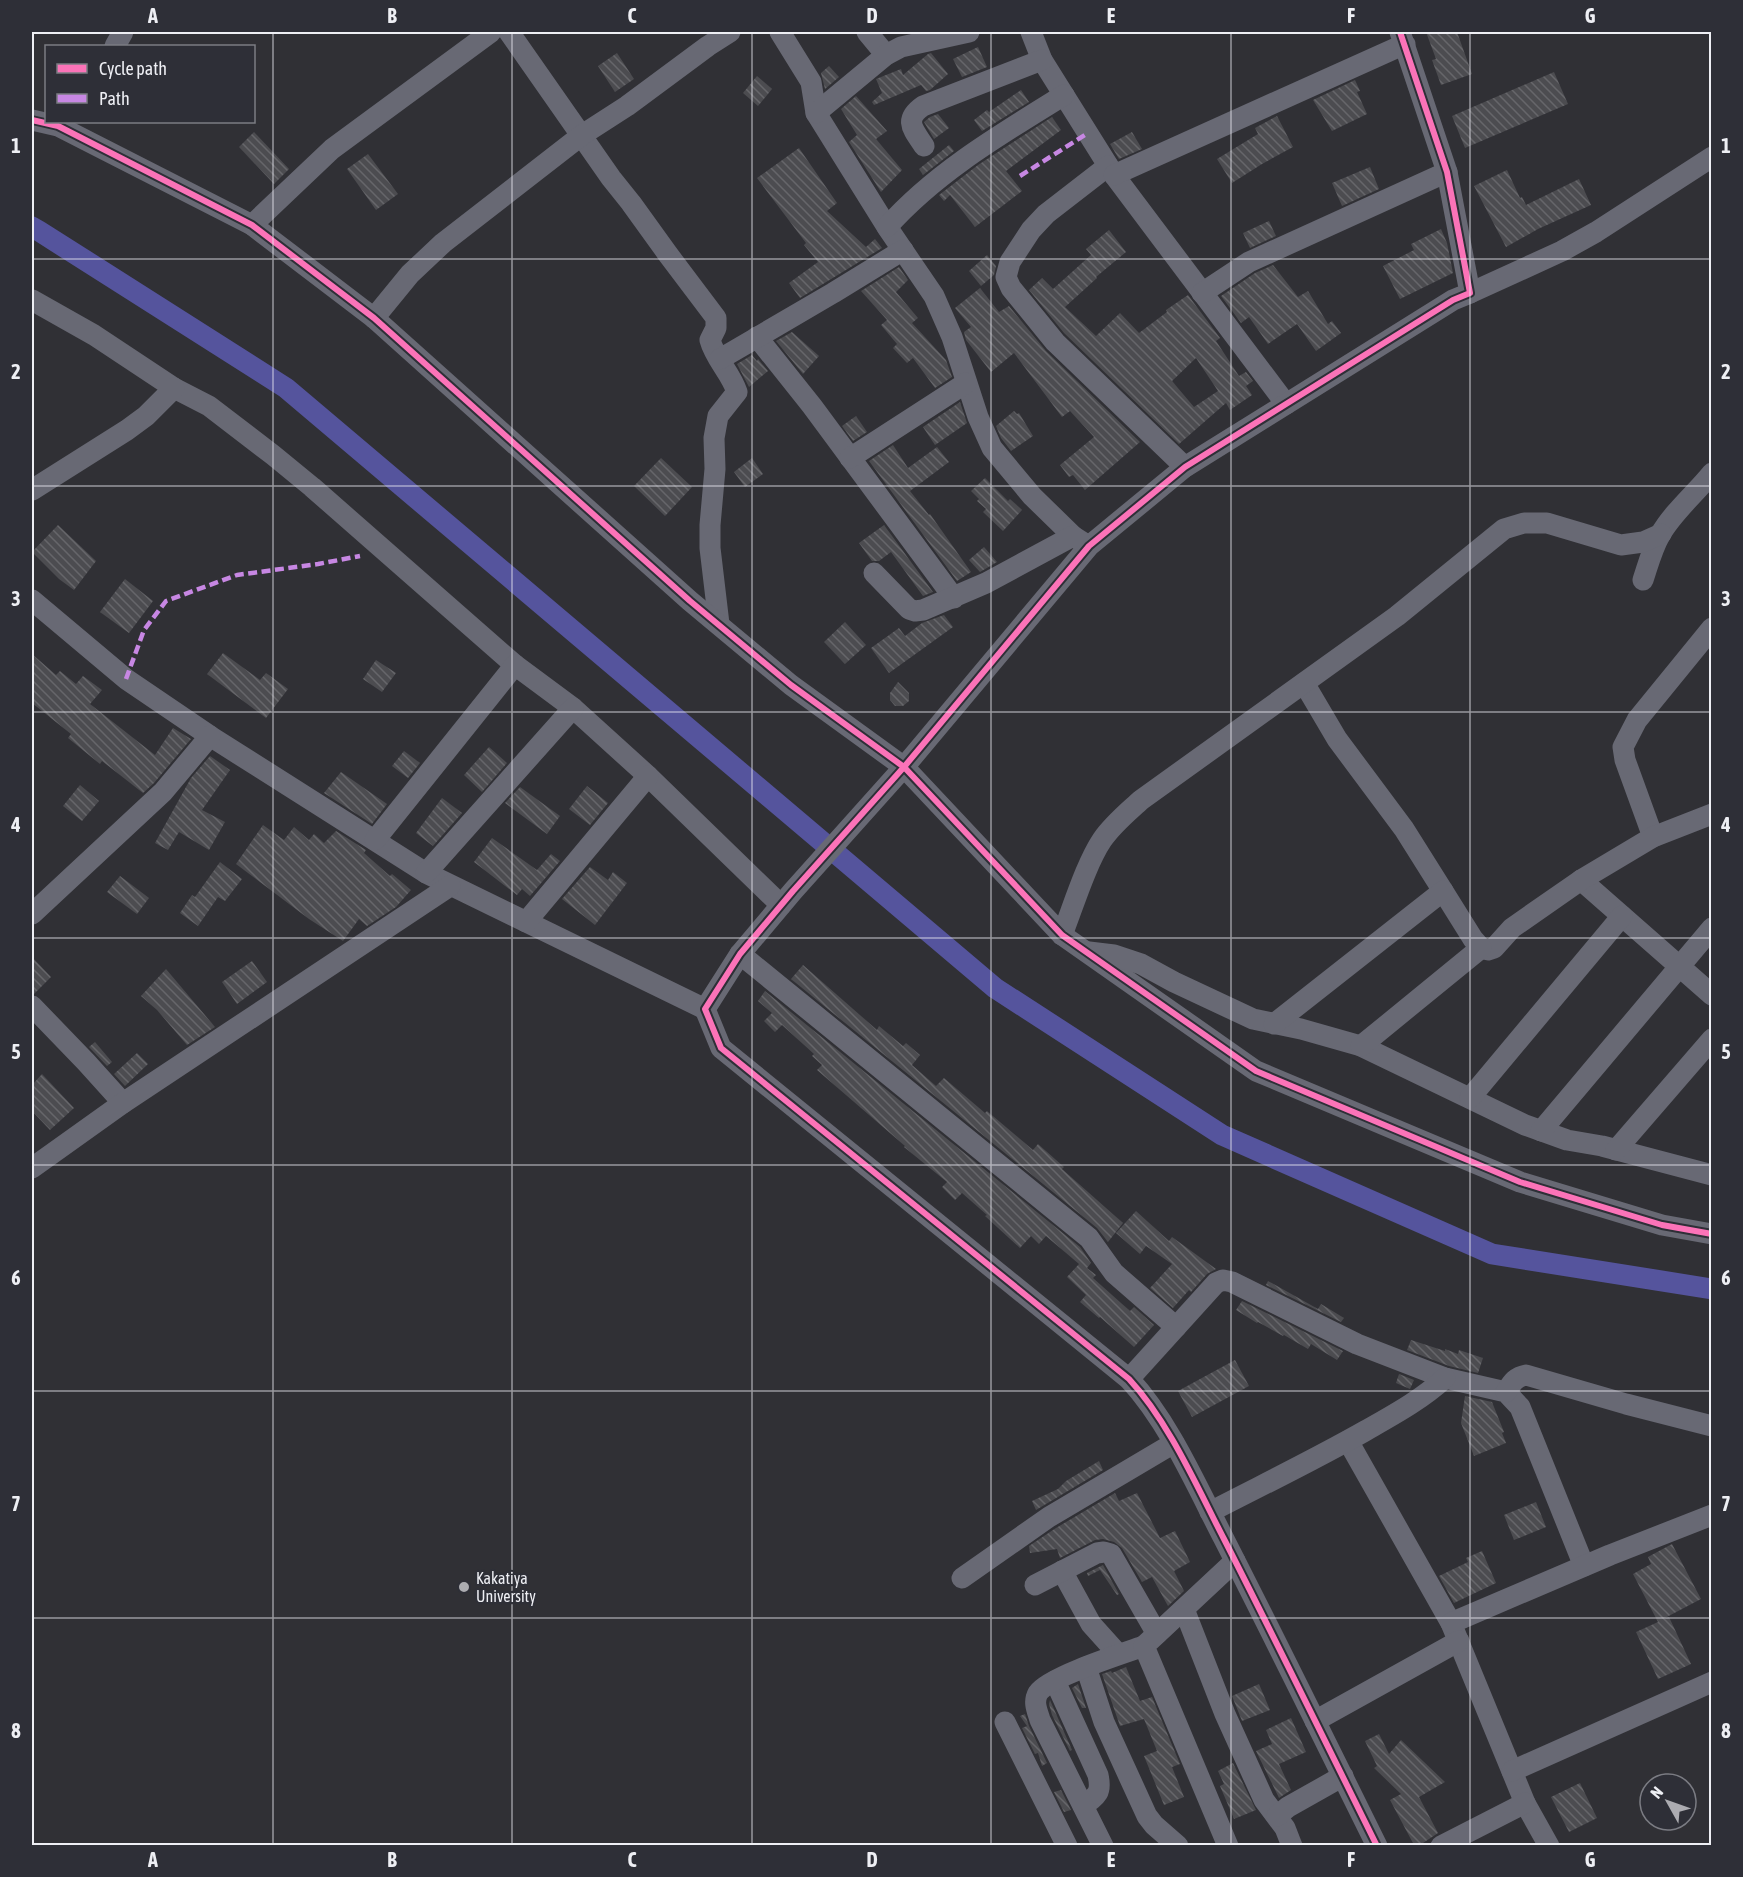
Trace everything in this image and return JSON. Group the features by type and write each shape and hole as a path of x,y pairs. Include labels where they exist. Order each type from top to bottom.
{"street":[{"path":"115,45 123,32"},
{"path":"252,225 332,149 490,32"},
{"path":"509,32 611,178 716,318 717,328 710,340 712,348 737,392 718,416 714,438 715,469 710,548 719,624"},
{"path":"374,318 410,274 443,243 582,135 730,32"},
{"path":"780,32 811,82 816,112 944,316 978,417 992,448 1032,496 1081,541"},
{"path":"867,32 886,55"},
{"path":"816,112 886,55 901,47 942,34 969,32"},
{"path":"1030,32 1042,60 1111,171 1286,404"},
{"path":"1185,467 1055,342 1011,288 1006,277 1010,262 1031,230 1046,214 1111,171 1402,38 1447,172 1470,293"},
{"path":"924,146 911,121 913,113 918,109 1042,60"},
{"path":"887,227 921,192 988,142 1064,95"},
{"path":"32,120 76,128 252,225 374,318 690,601 791,685 904,767 1062,935 1256,1071 1520,1182 1662,1226 1712,1234"},
{"path":"874,573 909,609 923,610 1081,541 1185,467 1453,300 1553,255 1596,232 1712,158"},
{"path":"1202,292 1257,258 1447,172"},
{"path":"720,359 903,250"},
{"path":"32,300 94,335 174,388 209,406 273,455 515,665 573,708 787,898"},
{"path":"757,336 812,406 954,598"},
{"path":"850,458 966,383"},
{"path":"32,490 127,430 146,416 174,388"},
{"path":"1643,580 1661,534 1679,509 1712,473"},
{"path":"1062,935 1091,860 1102,840 1119,819 1397,616 1504,529 1524,523 1547,523 1622,545 1643,542 1661,534"},
{"path":"705,1009 740,954 904,767 1081,541"},
{"path":"32,600 126,679 210,736 426,873 705,1009 721,1048 1128,1379 1139,1390 1174,1443 1377,1845"},
{"path":"1653,837 1625,760 1623,747 1637,720 1712,628"},
{"path":"375,840 515,665"},
{"path":"1304,683 1337,739 1404,829 1481,948 1488,950 1494,948 1512,928 1581,880 1653,837 1712,814"},
{"path":"426,873 573,708"},
{"path":"32,914 163,792 210,736"},
{"path":"526,922 648,776"},
{"path":"1581,880 1712,995"},
{"path":"32,1168 123,1103 450,886"},
{"path":"1275,1024 1443,891"},
{"path":"1470,1098 1622,916"},
{"path":"1542,1131 1712,928"},
{"path":"1361,1046 1481,948"},
{"path":"1087,952 1114,955 1141,964 1253,1019 1361,1046 1470,1098 1566,1140 1708,1169"},
{"path":"740,954 1089,1238 1114,1273 1176,1327"},
{"path":"32,1005 123,1103"},
{"path":"1616,1150 1712,1039"},
{"path":"1128,1379 1216,1283 1223,1280 1232,1282 1357,1344 1445,1378 1506,1392 1520,1407 1584,1566"},
{"path":"1506,1392 1519,1376 1526,1375 1626,1404 1712,1425"},
{"path":"1210,1512 1348,1441 1429,1393 1445,1378"},
{"path":"1348,1441 1455,1632 1525,1803 1549,1845"},
{"path":"962,1578 1049,1517 1174,1443"},
{"path":"1315,1721 1455,1632 1584,1566 1712,1515"},
{"path":"1035,1585 1097,1553 1111,1554 1151,1640 1227,1845"},
{"path":"1103,1845 1040,1719 1035,1702 1037,1694 1042,1688 1055,1681 1151,1640 1235,1561"},
{"path":"1062,1571 1091,1624 1118,1654"},
{"path":"1184,1609 1225,1714 1264,1800 1285,1828 1292,1845"},
{"path":"1086,1667 1104,1722 1147,1816 1178,1845"},
{"path":"1055,1681 1098,1775 1100,1786 1097,1794 1083,1805"},
{"path":"1512,1771 1712,1682"},
{"path":"1005,1722 1067,1845"},
{"path":"1062,1761 1088,1751"},
{"path":"1277,1816 1288,1807 1343,1776"},
{"path":"1441,1845 1525,1803"}],"building":[{"path":"1426,32 1457,32 1472,74 1441,85 1432,60 1436,59"},
{"path":"978,47 987,67 962,77 953,59"},
{"path":"617,53 634,79 615,92 598,66"},
{"path":"931,53 948,74 930,90 926,91 921,85 874,105 872,102 882,93 876,79 901,69 903,75"},
{"path":"829,66 839,77 825,89 821,73"},
{"path":"1554,72 1568,104 1465,148 1452,116"},
{"path":"757,76 772,89 758,106 743,93"},
{"path":"1355,80 1360,91 1357,92 1367,114 1332,131 1313,100"},
{"path":"1021,90 1029,102 982,131 974,120"},
{"path":"856,96 887,131 876,139 902,170 881,192 849,142 857,135 841,109"},
{"path":"938,114 949,128 934,139 924,122"},
{"path":"1277,116 1293,147 1232,183 1217,159 1258,134 1255,128"},
{"path":"1052,117 1061,130 1006,171 1022,191 975,227 950,195 944,201 939,195 978,165"},
{"path":"254,132 289,169 274,184 239,147"},
{"path":"1132,132 1142,149 1119,159 1110,144"},
{"path":"949,145 954,151 923,175 919,169"},
{"path":"799,148 837,203 827,211 866,247 875,239 882,248 800,298 789,283 818,262 757,178"},
{"path":"368,154 398,194 376,210 347,169"},
{"path":"1370,167 1379,189 1342,206 1332,183"},
{"path":"1507,170 1520,198 1522,197 1526,205 1579,179 1591,205 1538,229 1506,247 1474,186"},
{"path":"1269,221 1276,236 1250,248 1243,233"},
{"path":"1441,229 1447,243 1453,273 1400,299 1383,266 1414,250 1411,244"},
{"path":"1109,230 1126,252 1065,307 1096,336 1120,313 1139,333 1188,295 1220,338 1216,341 1239,376 1246,372 1253,381 1246,386 1252,395 1230,410 1226,403 1179,444 1064,333 1029,290 1042,278 1053,289 1091,255 1086,249","holes":["1196,358 1218,391 1194,407 1172,381"]},
{"path":"987,255 996,266 994,275 981,286 969,271"},
{"path":"1273,265 1298,297 1308,291 1328,324 1332,321 1341,333 1316,351 1297,324 1268,344 1249,317 1241,323 1221,296 1255,273"},
{"path":"899,267 908,280 896,292 918,318 912,323 946,360 952,377 935,388 913,358 907,363 893,348 897,344 881,325 887,320 861,291"},
{"path":"980,288 999,312 1009,306 1046,351 1140,442 1085,490 1073,475 1069,477 1060,465 1094,437 1070,411 1062,417 1014,353 991,372 966,340 964,332 971,327 955,308"},
{"path":"792,332 819,356 803,374 776,341"},
{"path":"752,355 768,371 749,387 737,364"},
{"path":"960,402 967,423 935,445 923,427"},
{"path":"1014,411 1019,413 1033,436 1011,451 1001,438 996,426"},
{"path":"856,416 867,432 853,441 842,426"},
{"path":"893,445 908,468 937,447 949,462 910,491 930,514 971,572 957,581 869,461"},
{"path":"661,458 692,487 665,516 634,486"},
{"path":"752,458 763,474 745,487 734,472"},
{"path":"985,478 1008,501 1010,499 1022,510 1003,531 983,512 986,509 971,491"},
{"path":"58,525 96,561 74,590 59,579 32,552"},
{"path":"884,525 933,592 923,596 891,552 879,561 872,561 859,543"},
{"path":"984,547 997,562 980,572 969,560"},
{"path":"125,579 153,601 129,633 100,612"},
{"path":"944,615 953,627 889,673 871,648 899,628 905,636 922,623"},
{"path":"845,622 866,645 845,664 824,642"},
{"path":"223,653 260,680 266,673 288,689 266,718 207,674"},
{"path":"32,654 56,675 60,671 76,684 83,676 102,690 90,704 155,755 173,728 191,739 143,793 102,761 100,764 68,738 71,734 32,703"},
{"path":"376,660 396,673 382,692 363,679"},
{"path":"898,682 909,693 909,701 903,706 895,706 890,700 890,693"},
{"path":"489,747 507,763 482,792 464,775"},
{"path":"404,751 420,763 408,778 392,766"},
{"path":"210,756 230,770 202,810 225,822 209,850 179,832 168,850 155,843 191,778"},
{"path":"341,772 387,804 372,824 324,793"},
{"path":"80,785 99,801 82,821 63,806"},
{"path":"587,786 608,803 590,825 569,809"},
{"path":"520,787 560,816 547,834 505,803"},
{"path":"442,798 462,813 433,846 416,833"},
{"path":"263,825 284,840 294,827 309,840 314,834 324,843 336,831 366,850 364,853 390,876 392,874 411,890 396,907 367,926 359,919 343,941 309,919 236,864"},
{"path":"492,838 537,870 551,854 560,861 530,896 522,889 517,895 474,862"},
{"path":"220,862 242,879 225,901 218,897 198,926 180,913 192,895 195,897"},
{"path":"590,867 608,880 613,872 627,883 595,925 562,899"},
{"path":"120,876 149,898 137,914 107,892"},
{"path":"32,957 51,977 34,994 32,994"},
{"path":"252,961 267,982 237,1004 222,982"},
{"path":"803,965 877,1030 879,1026 903,1046 906,1043 920,1055 912,1065 936,1086 944,1078 1033,1150 1038,1144 1064,1167 1062,1169 1123,1223 1108,1242 1097,1228 791,979"},
{"path":"166,969 215,1027 187,1045 157,1010 141,996"},
{"path":"765,991 1080,1247 1091,1263 1087,1268 1096,1275 1093,1278 1130,1311 1134,1307 1154,1325 1134,1347 1080,1302 1086,1295 1067,1277 1079,1264 1046,1236 1039,1244 1031,1236 1020,1248 962,1193 955,1200 942,1187 947,1182 817,1070 822,1065 812,1056 814,1054 782,1025 775,1032 764,1021 772,1013 758,1001"},
{"path":"95,1042 112,1062 107,1066 89,1047"},
{"path":"137,1053 148,1064 125,1086 114,1074"},
{"path":"42,1074 74,1108 50,1130 32,1111 32,1085"},
{"path":"1136,1211 1169,1241 1172,1237 1216,1269 1207,1274 1191,1292 1189,1290 1173,1308 1150,1288 1172,1264 1146,1246 1140,1254 1116,1233"},
{"path":"1268,1281 1318,1309 1321,1304 1344,1318 1341,1322 1266,1285"},
{"path":"1242,1301 1343,1351 1337,1360 1311,1344 1308,1349 1236,1310"},
{"path":"1411,1340 1445,1351 1445,1349 1458,1354 1459,1350 1483,1358 1478,1373 1449,1366 1407,1350"},
{"path":"1235,1360 1249,1386 1192,1417 1178,1391"},
{"path":"1399,1374 1414,1380 1410,1389 1396,1383"},
{"path":"1465,1396 1492,1402 1506,1443 1474,1456 1461,1423"},
{"path":"1099,1461 1103,1470 1036,1510 1032,1501 1058,1489 1066,1481"},
{"path":"1115,1493 1119,1501 1137,1493 1160,1538 1175,1531 1190,1562 1174,1571 1184,1591 1168,1606 1152,1577 1142,1582 1122,1548 1114,1542 1103,1539 1095,1540 1060,1558 1057,1549 1030,1553 1029,1546"},
{"path":"1536,1502 1546,1527 1514,1540 1504,1515"},
{"path":"1672,1544 1701,1599 1663,1619 1669,1617 1691,1664 1658,1679 1636,1632 1658,1622 1633,1574 1651,1564 1648,1557"},
{"path":"1482,1551 1496,1583 1454,1603 1439,1576 1468,1562 1466,1558"},
{"path":"1103,1565 1119,1594 1117,1595 1100,1570 1088,1576 1087,1573"},
{"path":"1126,1667 1140,1701 1152,1697 1180,1764 1172,1767 1184,1797 1164,1805 1144,1756 1157,1751 1144,1719 1120,1726 1102,1674 1111,1671 1112,1673"},
{"path":"1078,1684 1086,1708 1082,1708 1072,1688"},
{"path":"1259,1684 1270,1710 1242,1721 1232,1696"},
{"path":"1050,1700 1072,1750 1070,1751 1052,1715"},
{"path":"1025,1714 1047,1763 1042,1766 1038,1753 1035,1754 1022,1728 1027,1726 1020,1716"},
{"path":"1291,1718 1306,1752 1279,1764 1291,1790 1279,1798 1256,1751 1272,1744 1266,1730"},
{"path":"1379,1734 1389,1754 1401,1740 1445,1782 1419,1797 1438,1833 1420,1845 1414,1845 1390,1800 1401,1794 1374,1768 1377,1766 1365,1741"},
{"path":"1233,1763 1256,1810 1234,1819 1220,1786 1224,1784 1218,1771"},
{"path":"1580,1783 1597,1818 1569,1832 1551,1797"},
{"path":"1061,1790 1071,1810 1064,1812 1054,1792"}],"waterway":[{"path":"32,227 286,388 995,988 1222,1135 1492,1254 1712,1289"}],"marked path":[{"path":"1020,176 1088,133"},
{"path":"126,679 144,630 166,601 237,575 360,556"}],"cycle path":[{"path":"1400,32 1447,172 1470,293 1453,300 1185,467 1089,546 904,767 1062,935 1256,1071 1520,1182 1662,1225 1712,1234"},
{"path":"32,120 58,126 252,225 374,318 690,601 791,685 904,767 740,954 705,1009 721,1048 1129,1379 1143,1396 1170,1435 1193,1477 1377,1846"}],"place":[{"name":"Kakatiya University","path":"464,1587"}]}
